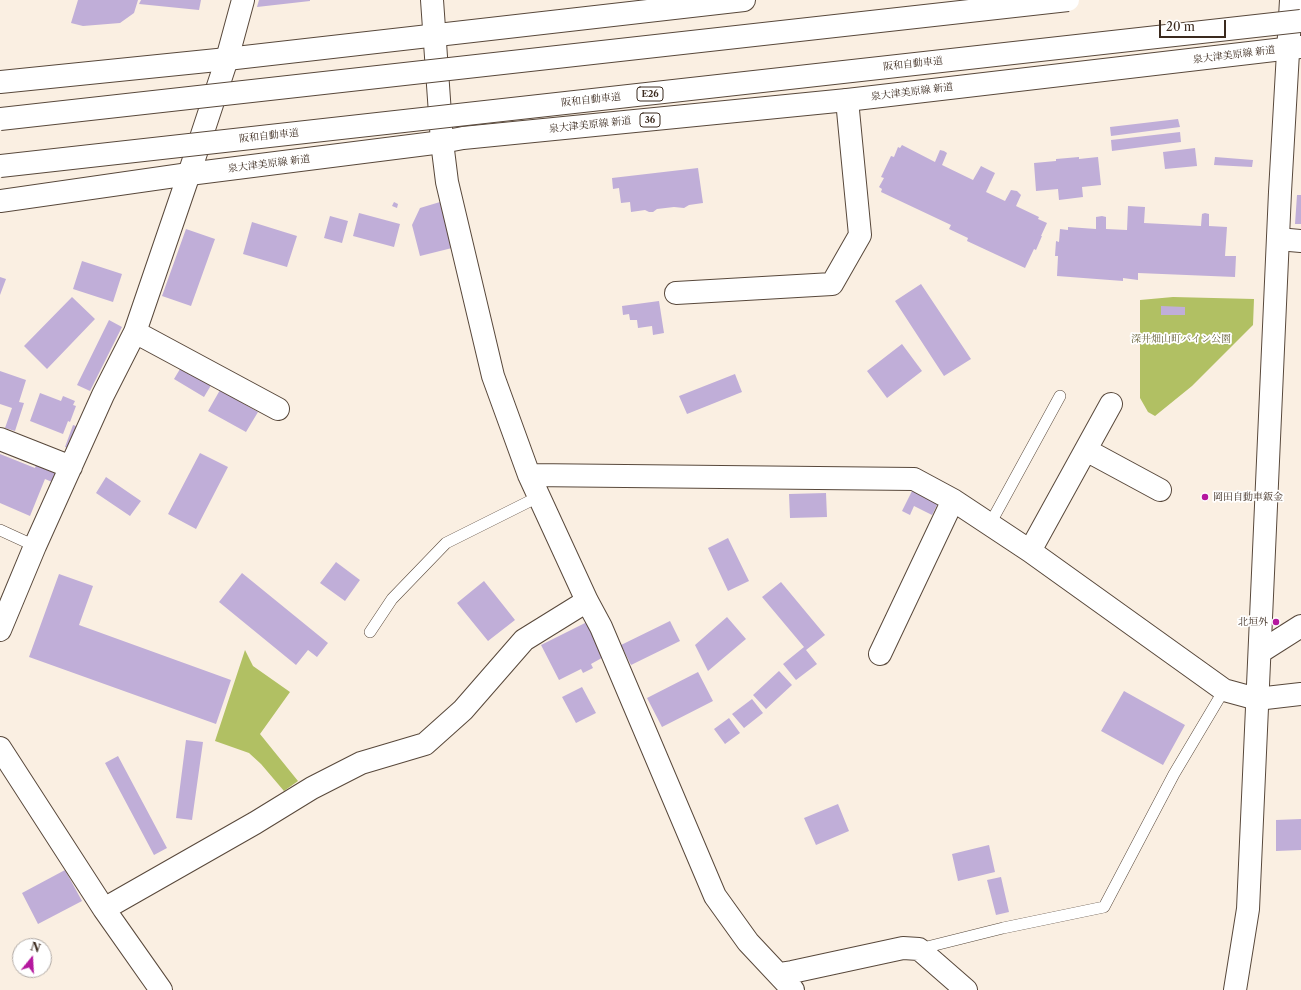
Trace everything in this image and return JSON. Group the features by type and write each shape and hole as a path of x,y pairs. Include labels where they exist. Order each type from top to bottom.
{"main road":[{"path":"0,630 35,546 103,395 135,332 227,59 243,0"},
{"path":"432,0 442,142 447,182 493,376 529,475 540,496 587,601 601,627 715,896 748,942 793,990"},
{"path":"0,82 227,59 435,34 744,0"},
{"path":"0,119 1068,0"},
{"path":"1235,990 1248,909 1286,85 1295,48 1291,0"},
{"name":"阪和自動車道","path":"0,166 1301,21"},
{"name":"泉大津美原線 新道","path":"0,201 189,174 442,142 462,138 847,100 1295,48"},
{"path":"676,293 832,284 860,236 847,100"},
{"path":"1278,239 1301,242"},
{"path":"135,332 278,409"},
{"path":"1030,551 1111,404"},
{"path":"0,438 71,467"},
{"path":"1086,450 1160,490"},
{"path":"529,475 914,480 953,500 1030,551 1224,690 1258,699 1301,694"},
{"path":"880,654 953,500"},
{"path":"104,908 255,823 312,788 361,763 425,744 463,710 524,640 587,601"},
{"path":"1260,652 1301,626"},
{"path":"0,748 104,908 161,990"},
{"path":"779,974 903,948 919,949 966,990"}],"lane":[{"path":"990,524 1060,396"},
{"path":"370,632 392,600 446,543 540,496"},
{"path":"0,530 35,546"},
{"path":"919,949 1003,928 1104,907 1174,774 1224,690"}],"green space":[{"name":"深井畑山町パイン公園","path":"1173,297 1254,299 1253,325 1192,386 1155,416 1148,412 1140,398 1140,300"},
{"path":"245,650 253,666 290,692 260,734 298,781 284,791 261,764 249,753 215,741"}],"building":[{"path":"78,0 138,0 134,13 120,23 83,26 71,23"},
{"path":"141,0 201,0 199,10 139,4"},
{"path":"259,0 310,0 310,1 257,7"},
{"path":"1178,119 1180,127 1111,136 1110,127"},
{"path":"1180,132 1181,142 1112,151 1111,140"},
{"path":"902,145 935,162 940,150 944,151 947,153 942,165 973,180 981,166 995,173 986,192 1005,201 1011,190 1017,191 1021,195 1016,206 1039,217 1038,219 1047,223 1036,250 1034,249 1025,268 967,241 968,238 949,229 951,225 881,192 882,189 879,187 884,178 881,177 891,156 894,157 898,147 900,148"},
{"path":"1195,148 1197,166 1165,169 1163,152"},
{"path":"1079,157 1079,159 1098,157 1101,185 1082,187 1083,197 1059,200 1058,189 1036,191 1034,163"},
{"path":"1215,157 1253,160 1252,167 1214,165"},
{"path":"698,168 703,203 689,205 684,208 674,207 657,209 653,212 645,210 631,212 630,202 621,203 619,188 613,189 612,178"},
{"path":"1297,195 1301,195 1301,224 1295,224"},
{"path":"394,202 398,204 397,208 392,206"},
{"path":"440,202 452,248 420,256 412,225 420,208"},
{"path":"1128,206 1145,207 1144,223 1201,226 1202,214 1209,214 1209,226 1227,227 1225,256 1236,256 1235,277 1138,273 1138,280 1123,278 1123,281 1057,276 1058,256 1055,256 1056,241 1059,242 1060,229 1068,230 1068,227 1096,229 1096,217 1102,216 1106,217 1106,229 1127,230"},
{"path":"359,213 400,224 394,247 353,236"},
{"path":"330,216 348,221 342,243 324,238"},
{"path":"252,222 297,236 287,267 243,254"},
{"path":"186,229 215,239 191,306 162,296"},
{"path":"82,261 122,274 113,302 73,289"},
{"path":"0,277 6,279 0,295"},
{"path":"921,284 971,359 944,376 895,301"},
{"path":"72,297 95,319 47,369 24,346"},
{"path":"659,301 664,333 653,335 652,326 638,328 637,320 630,320 629,314 623,315 622,306"},
{"path":"1161,306 1185,307 1185,315 1161,315"},
{"path":"109,320 122,327 90,391 77,385"},
{"path":"902,344 922,371 887,398 867,371"},
{"path":"183,364 213,382 204,397 174,379"},
{"path":"0,371 26,380 19,402 24,403 15,431 5,428 12,408 0,404"},
{"path":"735,374 742,392 687,414 679,396"},
{"path":"220,390 258,412 246,432 208,411"},
{"path":"40,393 61,401 63,396 75,401 73,405 76,406 70,422 68,421 63,434 30,421"},
{"path":"73,425 79,427 71,449 65,447"},
{"path":"200,453 228,467 196,529 168,514"},
{"path":"0,454 35,468 37,462 57,470 52,482 45,479 30,516 0,503"},
{"path":"106,477 141,501 130,516 96,493"},
{"path":"912,491 938,503 932,515 914,506 910,515 902,511"},
{"path":"826,493 827,517 790,518 789,494"},
{"path":"728,538 749,581 728,591 708,548"},
{"path":"336,562 360,580 345,601 320,583"},
{"path":"242,573 328,643 317,657 308,650 296,665 219,602"},
{"path":"59,574 93,586 79,625 231,680 216,724 29,657"},
{"path":"484,581 515,620 488,641 457,603"},
{"path":"781,582 825,635 806,650 817,664 796,680 783,664 804,647 762,597"},
{"path":"727,617 746,639 708,671 695,645"},
{"path":"589,621 607,655 591,664 593,668 583,673 581,669 559,680 541,645"},
{"path":"670,621 680,641 631,665 621,645"},
{"path":"779,671 792,685 766,709 753,695"},
{"path":"698,672 713,701 662,727 647,698"},
{"path":"582,687 596,713 576,723 562,697"},
{"path":"1124,691 1185,725 1163,765 1101,731"},
{"path":"752,699 763,713 744,728 732,714"},
{"path":"729,718 740,733 725,744 714,729"},
{"path":"186,740 203,742 192,820 176,818"},
{"path":"118,756 167,848 154,855 105,763"},
{"path":"838,804 849,831 816,845 804,818"},
{"path":"1301,819 1301,850 1276,851 1276,820"},
{"path":"989,845 995,872 958,881 952,854"},
{"path":"65,870 82,901 38,924 22,893"},
{"path":"1001,877 1009,912 996,915 987,880"}],"place":[{"name":"岡田自動車鈑金","path":"1205,497"},
{"name":"北垣外","path":"1276,622"}]}
